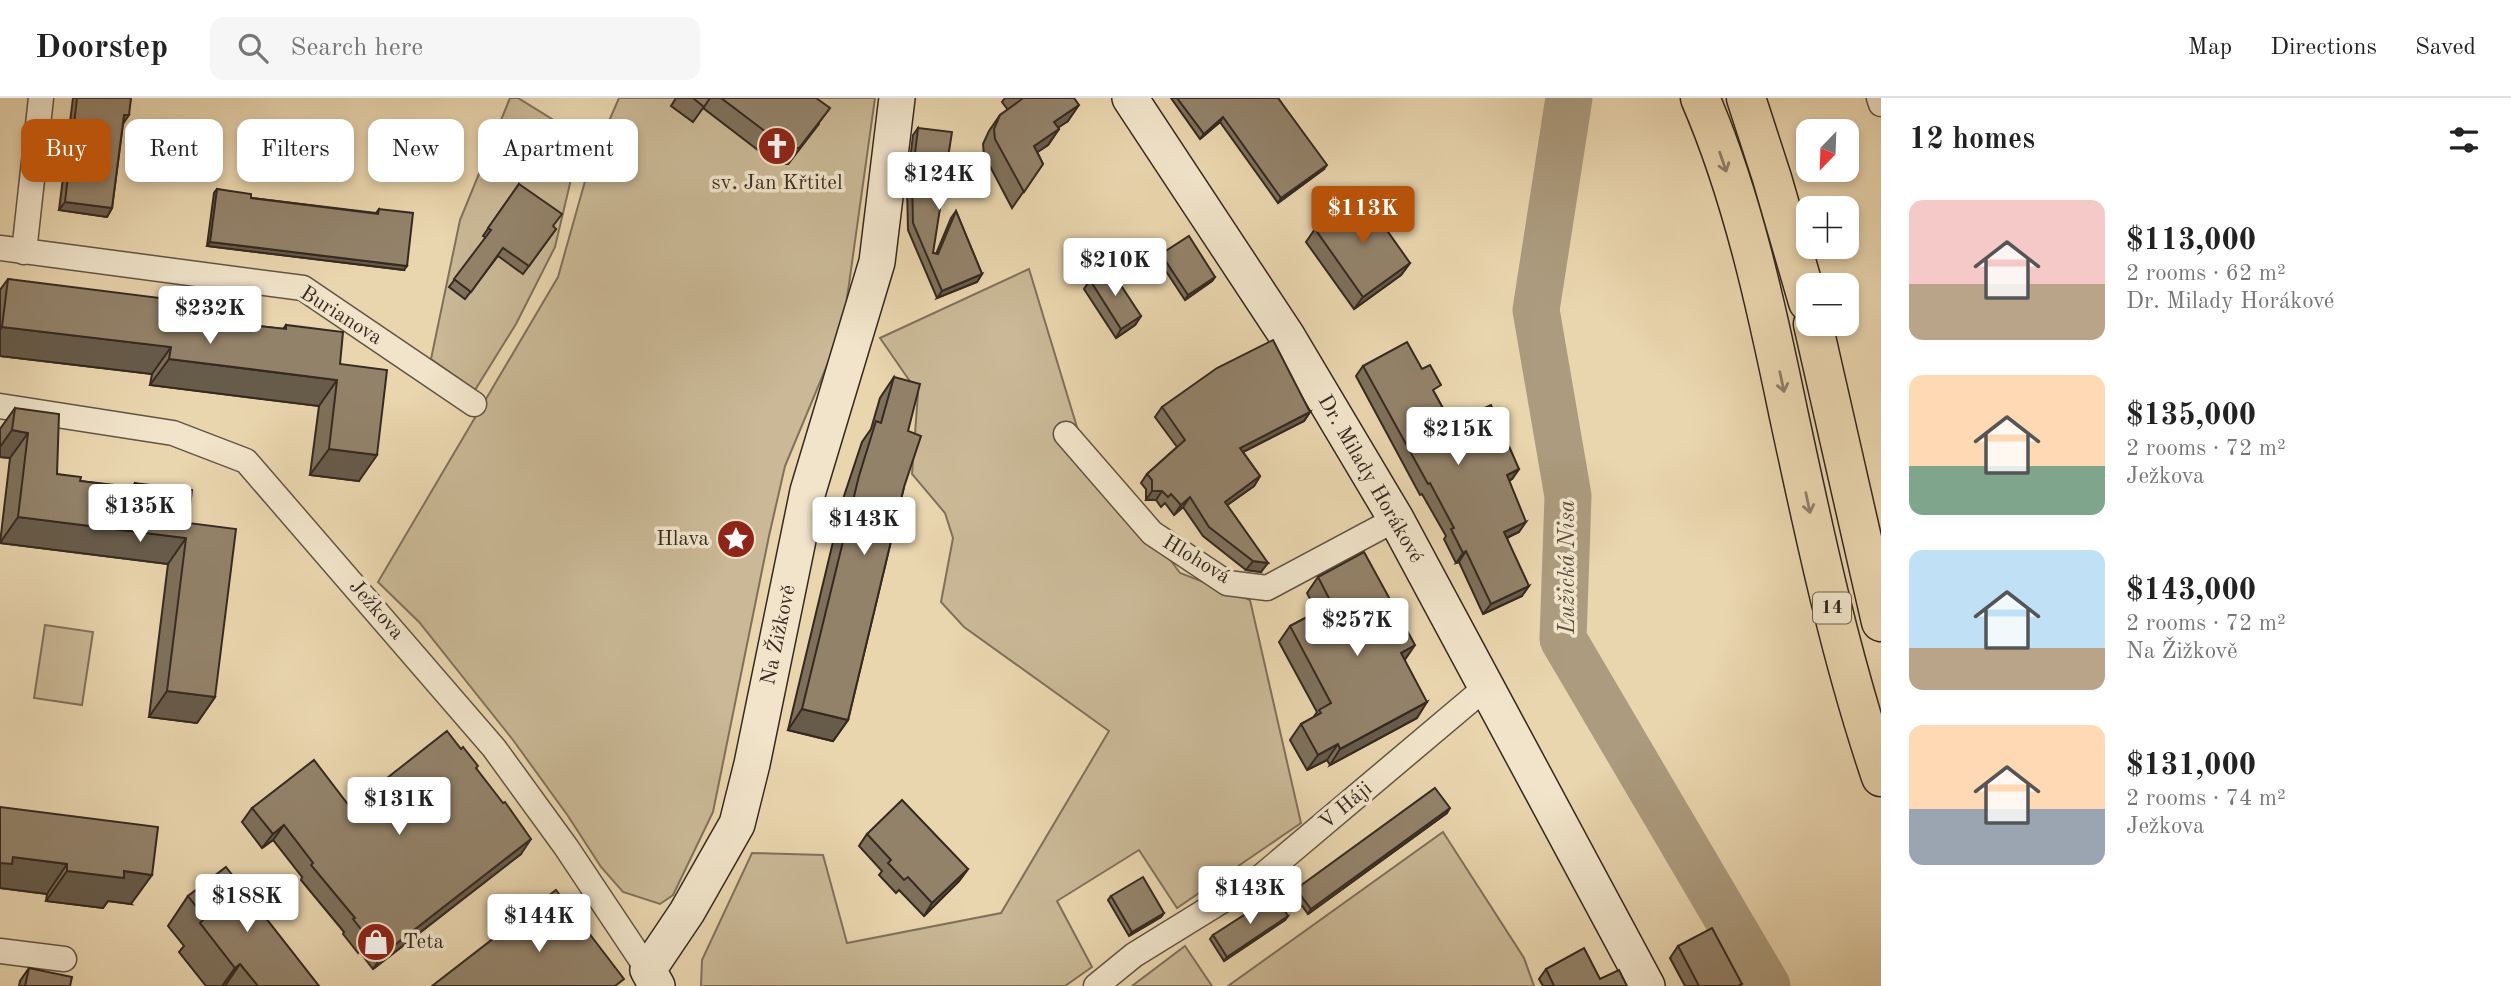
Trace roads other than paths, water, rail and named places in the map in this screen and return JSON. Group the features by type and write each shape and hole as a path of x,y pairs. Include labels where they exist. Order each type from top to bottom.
{"highway":[{"name":"14","path":"1700,98 1734,194 1769,323 1842,647 1881,777"},
{"path":"1746,98 1800,273"},
{"name":"14","path":"1816,336 1881,622"}],"street":[{"name":"Burianova","path":"41,98 12,250 303,288 474,404"},
{"name":"Na Žižkově","path":"652,978 737,824 752,764 808,491 877,262 897,98"},
{"name":"Dr. Milady Horákové","path":"1130,98 1287,336 1396,519 1647,986"},
{"path":"1879,98 1881,104"},
{"name":"Ježkova","path":"0,406 173,433 246,461 494,748 566,847 652,978"},
{"name":"Hlohová","path":"1066,435 1152,533 1227,583 1267,588 1396,519"},
{"name":"V Háji","path":"1097,986 1134,955 1262,876 1485,688"},
{"path":"0,951 64,959"}],"waterway":[{"name":"Lužická Nisa","path":"1569,98 1536,310 1568,496 1563,639 1767,986"}],"place":[{"name":"sv. Jan Křtitel","path":"777,146"},
{"name":"Hlava","path":"736,539"},
{"name":"Teta","path":"376,942"}]}
